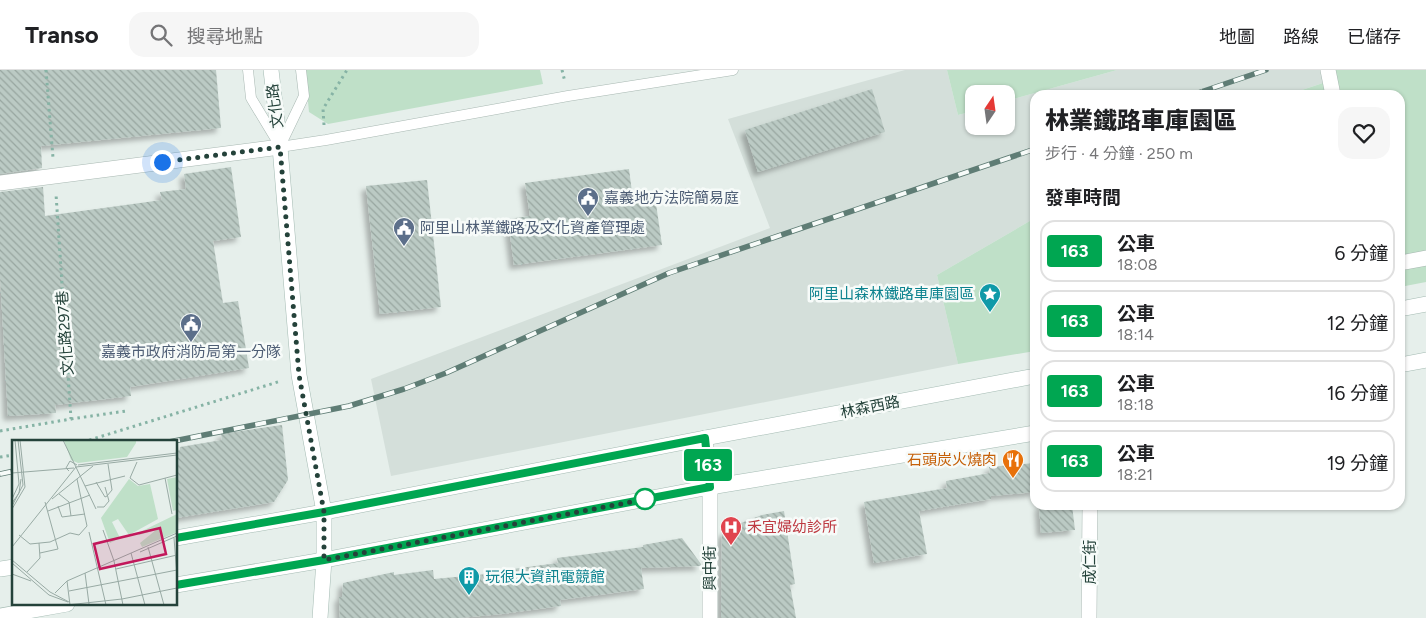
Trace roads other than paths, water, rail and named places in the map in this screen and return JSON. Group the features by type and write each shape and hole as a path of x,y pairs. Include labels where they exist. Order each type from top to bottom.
{"main road":[{"name":"文化路","path":"270,70 280,147 299,375 324,512 324,560 320,618"},
{"path":"1328,70 1332,90"},
{"path":"0,184 280,147"},
{"path":"1405,262 1426,258"},
{"path":"1405,308 1426,304"},
{"path":"1405,364 1426,360"},
{"name":"林森西路","path":"178,538 324,512 1030,377"},
{"path":"178,585 324,560 710,487 1030,434"},
{"path":"705,438 710,487"},
{"name":"興中街","path":"710,487 710,618"},
{"name":"成仁街","path":"1089,618 1090,510"},
{"path":"0,616 56,606"}],"lane":[{"path":"248,70 251,98 280,147"},
{"path":"280,147 304,96 301,70"},
{"path":"280,147 568,96 733,70"}],"railway":[{"path":"1207,90 1266,70"},
{"path":"178,440 349,406 404,389 446,373 669,273 1030,151"},
{"path":"0,474 12,471"}],"place":[{"name":"嘉義地方法院簡易庭","path":"588,217"},
{"name":"阿里山林業鐵路及文化資產管理處","path":"404,247"},
{"name":"阿里山森林鐵路車庫園區","path":"990,313"},
{"name":"嘉義市政府消防局第一分隊","path":"191,343"},
{"name":"石頭炭火燒肉","path":"1013,479"},
{"name":"禾宜婦幼診所","path":"731,546"},
{"name":"玩很大資訊電競館","path":"469,596"}]}
